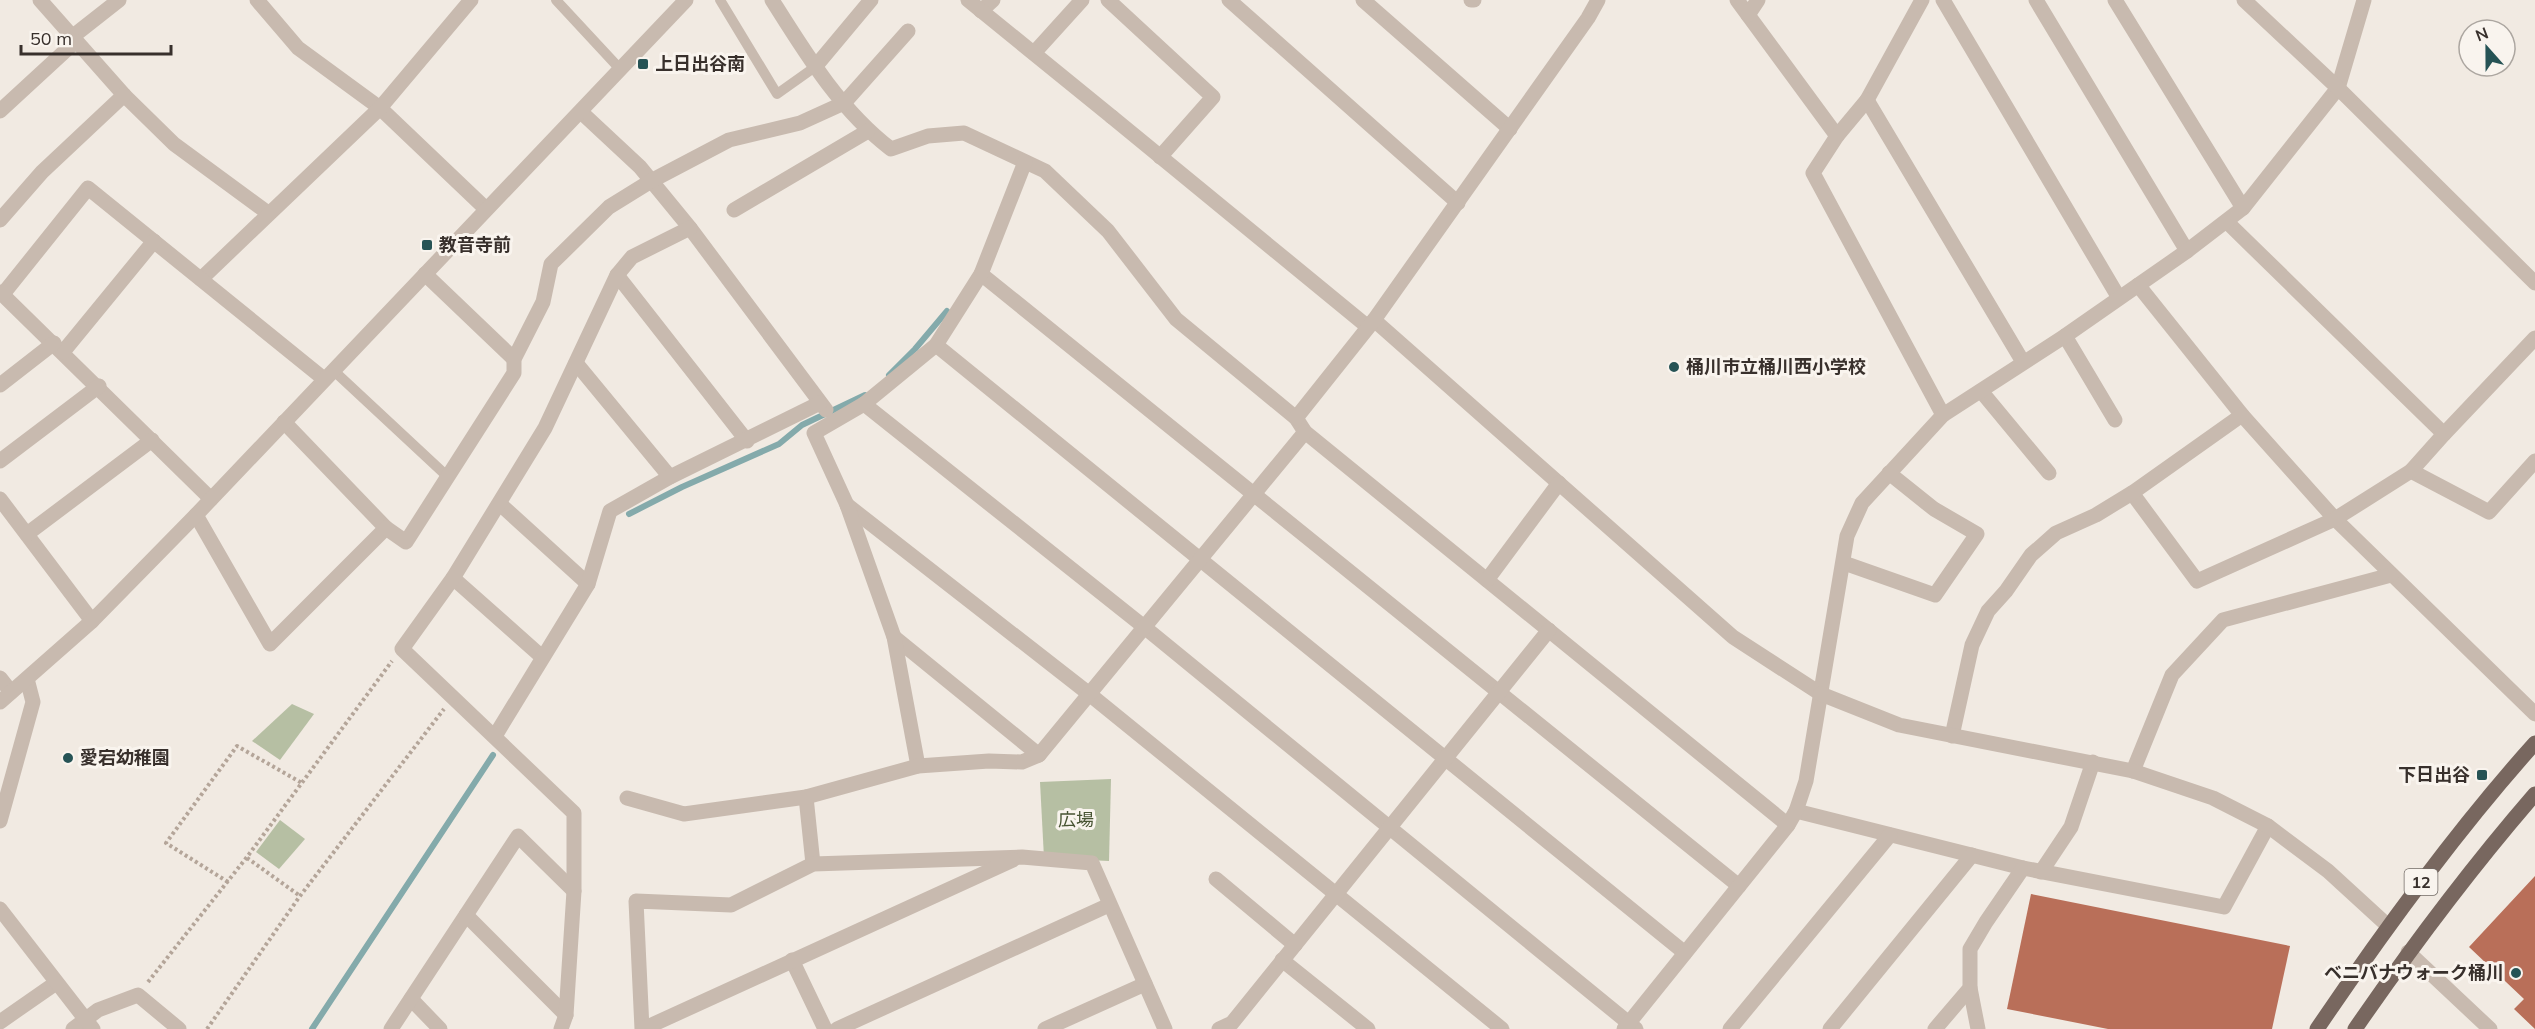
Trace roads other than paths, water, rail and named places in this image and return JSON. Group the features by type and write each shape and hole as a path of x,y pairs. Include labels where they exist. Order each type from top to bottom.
{"main road":[{"name":"12","path":"2317,1029 2387,925 2535,743"},
{"name":"12","path":"2355,1029 2408,952 2463,880 2535,794"}],"street":[{"path":"40,0 124,96 174,144 268,213"},
{"path":"0,111 74,39 119,0"},
{"path":"257,0 298,48 380,108 486,209"},
{"path":"0,678 5,697 92,621 196,515 686,0"},
{"path":"772,0 815,67 868,130 891,148 928,136 964,132 1045,171 1108,231 1176,319 1296,418 1305,432 1549,630 1792,818 1890,835 2041,872 2224,907 2268,826"},
{"path":"815,67 872,0"},
{"path":"968,0 987,5 1034,53 1160,157 1371,324 1559,483 1733,637 1821,694 1899,725 2133,771 2213,798 2268,826 2328,871 2387,925"},
{"path":"1034,53 1082,0"},
{"path":"1108,0 1213,97 1160,157"},
{"path":"1229,0 1458,203"},
{"path":"1363,0 1510,129"},
{"path":"1296,418 1371,324 1510,129 1598,0"},
{"path":"1737,0 1838,136"},
{"path":"1748,15 1758,0"},
{"path":"1922,0 1867,99 1813,173 1943,415"},
{"path":"1943,0 2119,298"},
{"path":"2036,0 2187,251"},
{"path":"2115,0 2243,208"},
{"path":"2244,0 2338,88 2535,283"},
{"path":"864,404 1143,626 1630,1027 1685,953 1792,818 1806,781 1847,536 1862,503 1943,415 2138,285 2227,222 2243,208 2338,88 2364,0"},
{"path":"201,279 380,108 464,2"},
{"path":"284,422 386,528 406,542 514,374 514,359 543,302 551,264 609,207 651,181 729,140 800,123 844,103 908,31"},
{"path":"0,220 42,172 124,96"},
{"path":"1867,99 2023,362"},
{"path":"581,112 640,167 690,228 834,420"},
{"path":"734,210 868,130"},
{"path":"918,766 894,638 847,505 814,433 864,404 936,345 981,274 1025,162"},
{"path":"211,499 99,386 1,293 88,188 201,279 329,375"},
{"path":"2227,222 2444,434"},
{"path":"564,1022 574,891 574,813 402,649 453,578 545,428 617,275 632,257 690,228"},
{"path":"0,385 59,348 154,241"},
{"path":"425,274 514,359"},
{"path":"981,274 1739,886"},
{"path":"617,275 747,441"},
{"path":"2138,285 2242,415 2335,519 2535,714"},
{"path":"2064,336 2115,420"},
{"path":"2132,493 2197,580 2335,519 2411,471 2535,338"},
{"path":"936,345 1685,953"},
{"path":"576,363 670,477"},
{"path":"0,461 99,386"},
{"path":"1981,391 2049,473"},
{"path":"495,736 588,584 610,511 670,477 820,403"},
{"path":"1952,736 1972,645 1988,611 2006,591 2031,555 2056,533 2096,515 2132,493 2242,415"},
{"path":"627,798 684,814 806,797 918,766 989,760 1022,762 1039,755 1305,432"},
{"path":"27,534 153,440"},
{"path":"2411,471 2489,512 2535,461"},
{"path":"1844,563 1935,595 1977,534 1934,509 1889,473"},
{"path":"1486,580 1559,483"},
{"path":"500,504 588,584"},
{"path":"847,505 1088,693 1502,1029"},
{"path":"2,507 27,534 92,621"},
{"path":"196,515 270,644 386,528"},
{"path":"2133,771 2172,675 2223,620 2391,575"},
{"path":"453,578 542,657"},
{"path":"1230,1027 1549,630"},
{"path":"894,638 1039,755"},
{"path":"0,821 33,702 27,679"},
{"path":"2041,872 2071,827 2093,762"},
{"path":"806,797 813,864"},
{"path":"1730,1029 1890,835"},
{"path":"392,1029 518,836 574,891"},
{"path":"1830,1029 1972,855"},
{"path":"1022,857 643,1029 636,901 731,905 813,864 1022,857 1092,863 1165,1029"},
{"path":"1978,1029 1970,988 1970,949 2023,868"},
{"path":"1216,879 1295,945"},
{"path":"837,1029 1109,905"},
{"path":"0,909 89,1024"},
{"path":"466,915 564,1022"},
{"path":"2408,952 2490,1029"},
{"path":"792,960 825,1029"},
{"path":"1282,960 1368,1029"},
{"path":"0,1022 56,983"},
{"path":"1046,1029 1145,984"},
{"path":"1935,1029 1970,988"},
{"path":"73,1029 89,1024 98,1010 138,995 179,1029"},
{"path":"411,999 440,1029"}],"lane":[{"path":"556,0 620,69"},
{"path":"720,0 777,94 815,67"},
{"path":"329,375 448,478"}],"waterway":[{"path":"889,375 915,349 947,311"},
{"path":"629,514 682,487 779,444 802,425 865,395"},
{"path":"312,1029 493,755"}],"place":[{"name":"上日出谷南","path":"643,64"},
{"name":"教音寺前","path":"427,245"},
{"name":"桶川市立桶川西小学校","path":"1674,367"},
{"name":"愛宕幼稚園","path":"68,758"},
{"name":"下日出谷","path":"2482,775"},
{"name":"ベニバナウォーク桶川","path":"2516,973"}],"park label":[{"name":"広場","path":"1076,820"}]}
